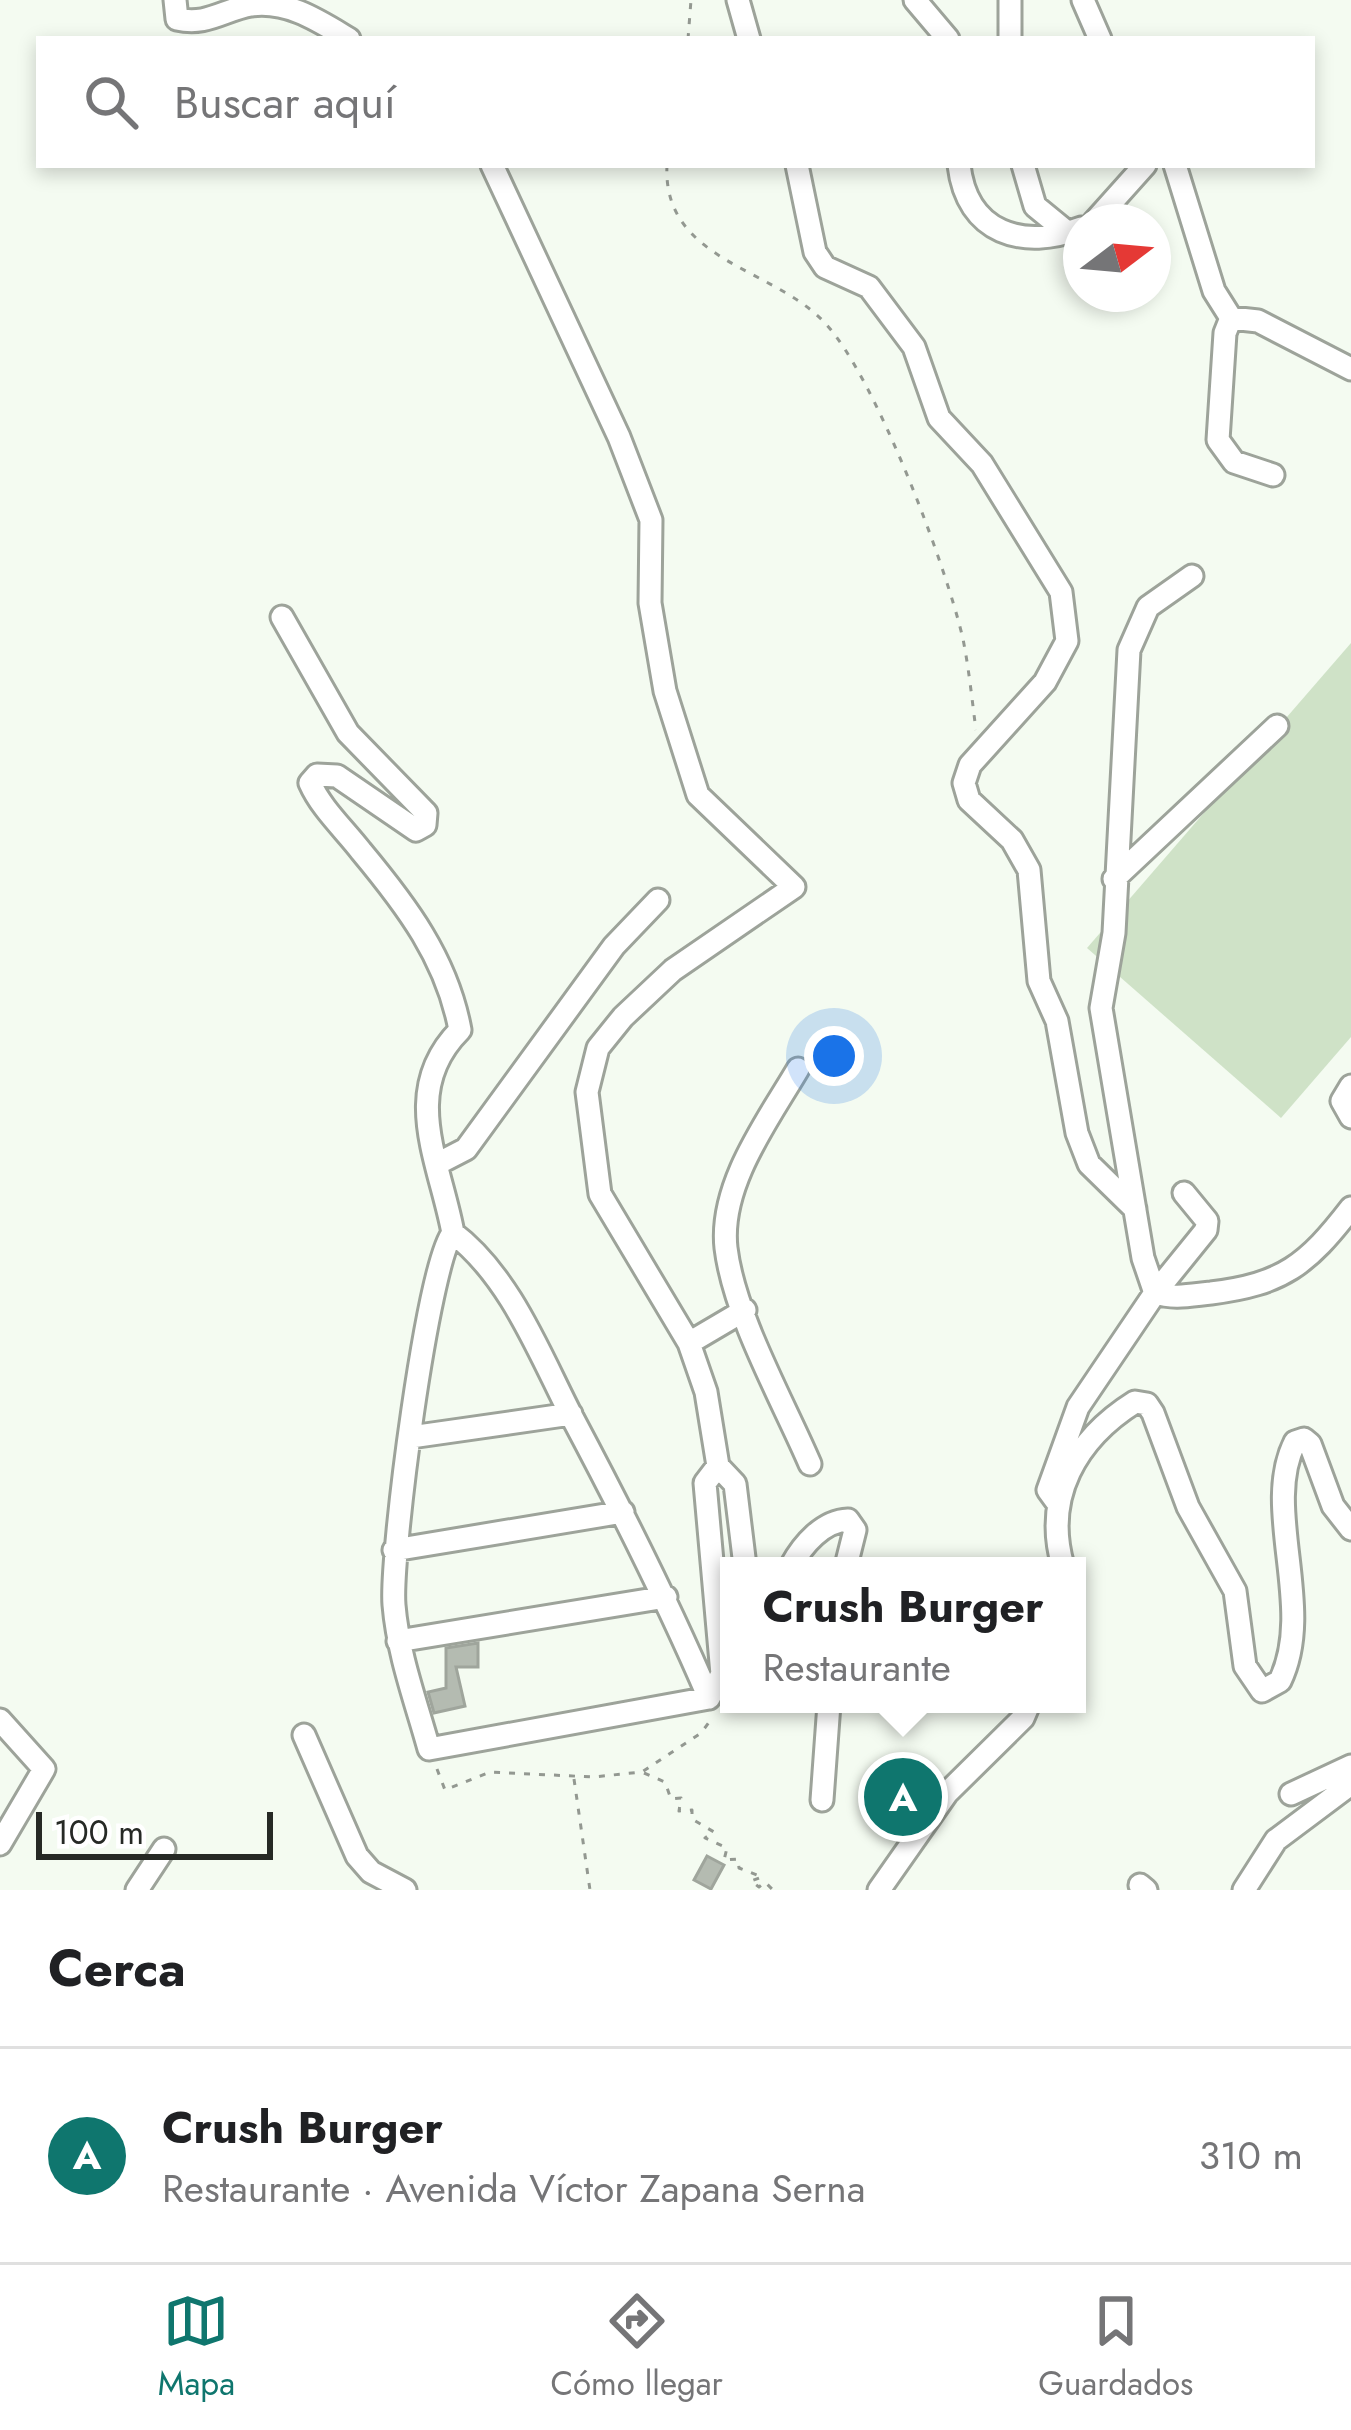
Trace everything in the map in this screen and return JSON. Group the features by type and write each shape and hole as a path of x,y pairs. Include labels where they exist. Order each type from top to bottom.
{"street":[{"path":"175,0 177,19 197,24 250,5 277,4 302,11 344,36"},
{"path":"738,0 748,36"},
{"path":"915,0 945,36"},
{"path":"1010,0 1010,36"},
{"path":"1083,0 1099,36"},
{"path":"493,168 619,437 651,520 650,603 664,691 698,795 794,887 674,970 623,1017 598,1048 587,1092 599,1195 689,1343 706,1392 718,1466 734,1484 744,1557"},
{"path":"798,168 806,218 825,267 869,287 914,347 939,418 982,464 1060,592 1067,640 1045,682 978,756 964,783 969,800 1012,840 1029,870 1039,981 1057,1021 1077,1133 1089,1164 1135,1209"},
{"path":"959,168 961,182 986,223 1035,241 1063,234"},
{"path":"1024,168 1035,206 1063,224"},
{"path":"1110,204 1142,168"},
{"path":"1175,168 1214,291 1232,318 1258,321 1351,369"},
{"path":"1232,318 1225,333 1218,440 1234,462 1273,475"},
{"path":"1192,576 1148,607 1129,650 1114,933 1102,1008 1146,1278 1154,1293 1169,1298 1249,1288 1291,1274 1351,1208"},
{"path":"282,617 348,733 426,813 425,825 416,830 338,776 317,775 310,783 436,953 449,989 460,1030 433,1069 423,1112 453,1233 490,1268 571,1414 666,1597 709,1698"},
{"path":"1114,879 1277,726"},
{"path":"437,1164 466,1148 614,946 658,900"},
{"path":"798,1069 747,1156 726,1248 745,1310 809,1464"},
{"path":"1351,1086 1342,1101 1351,1118"},
{"path":"1056,1501 1048,1490 1078,1406 1154,1293 1206,1230 1207,1221 1184,1193"},
{"path":"453,1233 442,1246 394,1550 398,1641 429,1749 709,1698"},
{"path":"689,1343 745,1310"},
{"path":"1060,1557 1055,1540 1056,1501 1071,1465 1094,1435 1135,1402 1147,1404 1188,1507 1235,1591 1245,1666 1262,1691 1275,1688 1287,1668 1295,1599 1285,1492 1295,1442 1310,1444 1333,1506 1351,1529"},
{"path":"411,1437 571,1414"},
{"path":"718,1466 705,1483 720,1652"},
{"path":"394,1550 623,1512"},
{"path":"798,1557 824,1526 840,1519 848,1520 855,1530 848,1557"},
{"path":"398,1641 666,1597"},
{"path":"709,1698 720,1678"},
{"path":"822,1800 828,1713"},
{"path":"879,1890 947,1792 1025,1713"},
{"path":"0,1720 44,1769 0,1844"},
{"path":"304,1735 357,1856 371,1872 405,1890"},
{"path":"1291,1794 1351,1766"},
{"path":"1244,1890 1276,1840 1351,1784"},
{"path":"137,1890 164,1849"}],"path":[{"path":"688,36 691,0"},
{"path":"667,168 666,190 683,224 720,261 776,288 824,322 871,390 962,637 978,756"},
{"path":"642,1772 701,1733 713,1718 709,1698"},
{"path":"429,1749 445,1790 490,1772 574,1777 642,1772 664,1782 671,1799 681,1798 679,1811 692,1810 692,1819 713,1832 704,1838 712,1846 727,1848 724,1860 737,1859 739,1868 762,1877 751,1881 759,1887 765,1882 773,1890"},
{"path":"574,1777 590,1890"}],"green space":[{"path":"1351,643 1351,1037 1281,1118 1087,948"}],"building":[{"path":"478,1643 478,1667 456,1667 465,1706 434,1713 428,1692 446,1688 446,1648"},
{"path":"707,1856 724,1865 711,1889 694,1880"}],"place":[{"name":"Crush Burger","path":"903,1797"}]}
